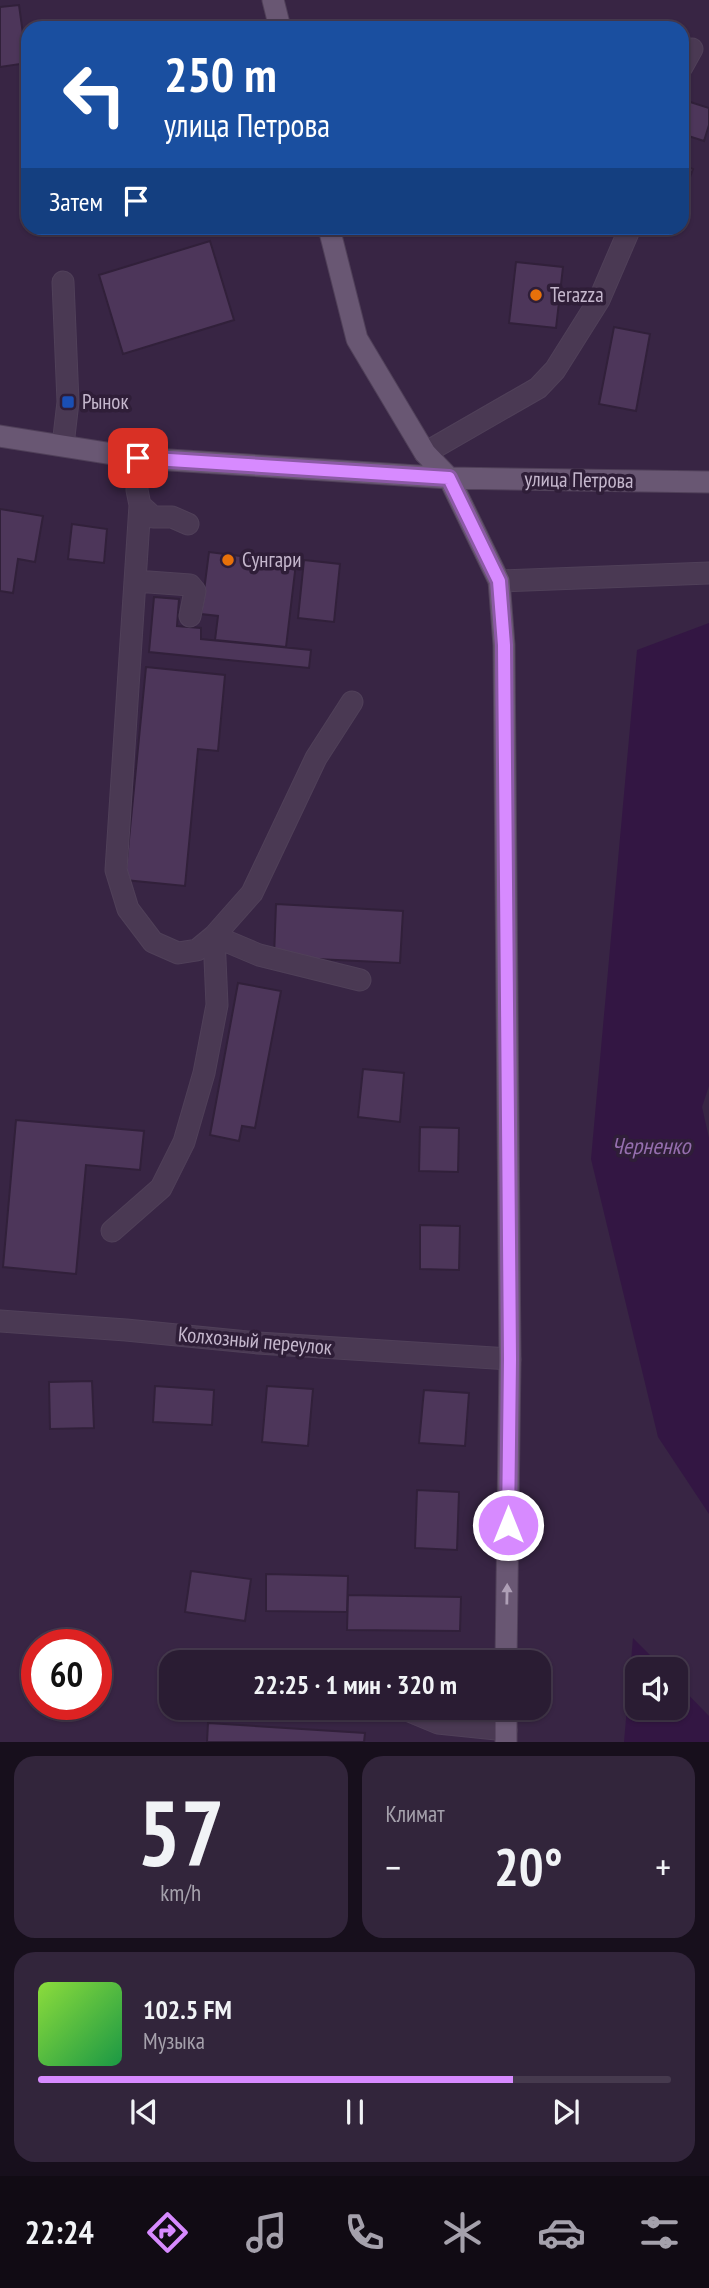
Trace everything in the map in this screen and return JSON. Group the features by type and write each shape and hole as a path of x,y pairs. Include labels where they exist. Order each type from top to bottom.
{"main road":[{"path":"273,0 278,21"},
{"path":"331,235 357,340 425,453 449,478 499,581 504,645 510,1359 506,1650"},
{"name":"улица Петрова","path":"0,436 138,458 449,478 709,482"}],"street":[{"path":"425,453 538,388 555,370 599,300 627,235"},
{"path":"63,282 68,402 63,445"},
{"path":"138,458 137,490 140,505 116,870 128,909 153,942 178,953 197,950 214,936 252,893 316,758 352,702"},
{"path":"140,505 153,517 172,517 188,524"},
{"path":"499,581 709,573"},
{"path":"135,581 190,585 195,591 190,616"},
{"path":"214,936 259,955 360,980"},
{"path":"112,1231 161,1188 184,1142 204,1073 217,1006 214,936"},
{"name":"Колхозный переулок","path":"0,1321 258,1343 510,1359"},
{"path":"431,1720 506,1736"}],"water":[{"name":"Черненко","path":"709,623 709,1086 702,1107 709,1138 709,1514 658,1437 591,1159 637,650"},
{"path":"633,1638 652,1657 631,1657"},
{"path":"688,1694 709,1716 709,1742 624,1742 626,1720 688,1720"}],"building":[{"path":"19,5 21,64 0,67 0,7"},
{"path":"689,102 709,108 709,125 704,141 689,136"},
{"path":"210,241 234,320 123,354 99,275"},
{"name":"Terazza","path":"516,262 563,267 556,328 509,323"},
{"path":"614,327 650,334 636,411 599,404"},
{"path":"0,509 43,516 35,562 18,559 13,593 0,591"},
{"path":"72,524 107,529 104,563 68,559"},
{"path":"209,552 296,563 286,647 215,640 218,616 201,614"},
{"path":"304,560 340,564 334,622 298,618"},
{"path":"154,597 179,599 177,626 201,628 201,639 311,650 309,668 149,652"},
{"path":"146,667 225,675 218,751 198,749 185,886 125,880"},
{"path":"276,904 403,911 400,963 274,957"},
{"path":"238,983 281,991 255,1128 242,1126 239,1141 210,1135"},
{"path":"363,1069 404,1073 400,1122 358,1117"},
{"path":"16,1120 144,1131 140,1170 86,1165 76,1274 3,1267"},
{"path":"420,1127 459,1128 458,1172 419,1171"},
{"path":"420,1225 460,1226 459,1270 420,1269"},
{"path":"92,1381 94,1428 50,1429 49,1382"},
{"path":"155,1386 214,1390 212,1425 153,1422"},
{"path":"267,1386 313,1389 308,1446 262,1442"},
{"path":"424,1390 469,1393 465,1446 419,1443"},
{"path":"417,1490 459,1492 457,1550 415,1548"},
{"path":"191,1571 251,1579 245,1621 185,1612"},
{"path":"266,1574 348,1576 347,1612 266,1611"},
{"path":"348,1595 461,1597 460,1631 347,1630"},
{"path":"208,1723 365,1733 364,1742 207,1742"}],"place":[{"name":"Terazza","path":"536,295"},
{"name":"Рынок","path":"68,402"},
{"name":"Сунгари","path":"228,560"}],"route":[{"path":"138,458 449,478 499,581 504,645 510,1359 508,1525"}]}
